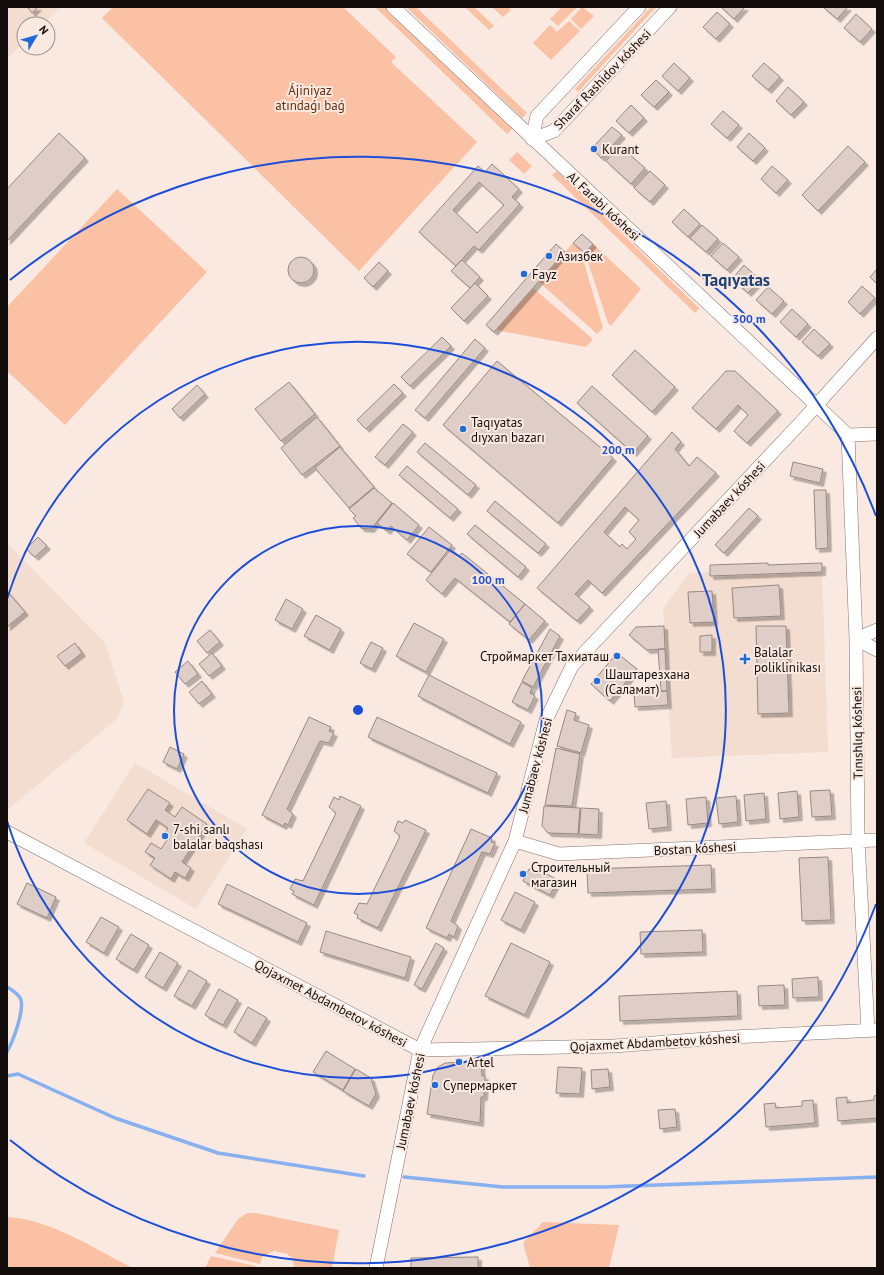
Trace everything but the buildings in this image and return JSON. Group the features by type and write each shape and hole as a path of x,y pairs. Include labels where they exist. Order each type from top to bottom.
{"street":[{"name":"Al Farabi kóshesi","path":"393,7 848,435"},
{"name":"Sharaf Rashidov kóshesi","path":"532,139 537,116 639,7"},
{"name":"Sharaf Rashidov kóshesi","path":"532,139 554,131 670,7"},
{"name":"Jumabaev kóshesi","path":"376,1268 420,1050 514,841 546,720 572,666 877,338"},
{"path":"848,435 877,434"},
{"name":"Tınıshlıq kóshesi","path":"848,435 856,639 858,840 873,1031"},
{"path":"856,639 877,630"},
{"path":"856,639 877,650"},
{"name":"Qojaxmet Abdambetov kóshesi","path":"7,832 420,1050 614,1046 733,1037 873,1031"},
{"name":"Bostan kóshesi","path":"514,841 559,854 877,840"}],"shaded area":[{"path":"7,7 60,7 51,16 16,16 16,50 7,58"},
{"path":"7,543 105,643 124,702 117,719 7,810"},
{"name":"Balalar poliklinikası","path":"710,572 710,576 822,572 828,752 672,758 663,609 689,573"},
{"name":"7-shi sanlı balalar baqshası","path":"135,763 247,829 196,909 84,843"}],"green space":[{"name":"Ájiniyaz atındaǵı baǵ","path":"113,7 343,7 396,57 391,62 477,142 359,271 102,18"},
{"path":"375,7 385,7 512,129 507,134"},
{"path":"406,7 416,7 527,113 522,118"},
{"path":"465,7 474,7 494,26 489,30"},
{"path":"492,7 508,7 511,10 503,17"},
{"path":"562,7 577,7 558,26 550,19"},
{"path":"582,7 594,16 581,29 571,19"},
{"path":"651,7 656,7 578,92 575,89"},
{"path":"569,21 580,31 551,60 533,43 550,25 557,32"},
{"path":"517,152 532,166 524,174 509,160"},
{"path":"557,171 699,308 695,313 552,175"},
{"path":"117,189 207,272 65,425 7,371 7,307"},
{"path":"573,243 580,249 603,328 597,334 539,282"},
{"path":"593,244 641,289 611,326 608,323 585,253"},
{"path":"533,288 593,339 586,347 496,330"},
{"path":"247,1213 256,1213 339,1230 332,1268 294,1268 293,1259 287,1254 274,1251 262,1257 260,1264 215,1253 238,1219"},
{"path":"7,1217 40,1223 56,1229 133,1268 7,1268"},
{"path":"543,1222 619,1225 609,1268 530,1268 523,1243"},
{"path":"211,1256 259,1267 259,1268 205,1268"}],"waterway":[{"path":"7,987 19,996 22,1005 17,1026 7,1052"},
{"path":"7,1076 18,1074 115,1118 218,1153 364,1176"},
{"path":"404,1177 503,1187 603,1187 877,1177"}],"place":[{"name":"Kurant","path":"594,149"},
{"name":"Азизбек","path":"549,256"},
{"name":"Fayz","path":"524,274"},
{"name":"Taqıyatas dıyxan bazarı","path":"463,429"},
{"name":"Строймаркет Тахиаташ","path":"617,656"},
{"name":"Balalar poliklinikası","path":"745,659"},
{"name":"Шаштарезхана (Саламат)","path":"597,681"},
{"name":"7-shi sanlı balalar baqshası","path":"165,836"},
{"name":"Строительный магазин","path":"523,874"},
{"name":"Artel","path":"459,1062"},
{"name":"Супермаркет","path":"435,1085"}],"district":[{"name":"Taqıyatas","path":"736,280"}]}
